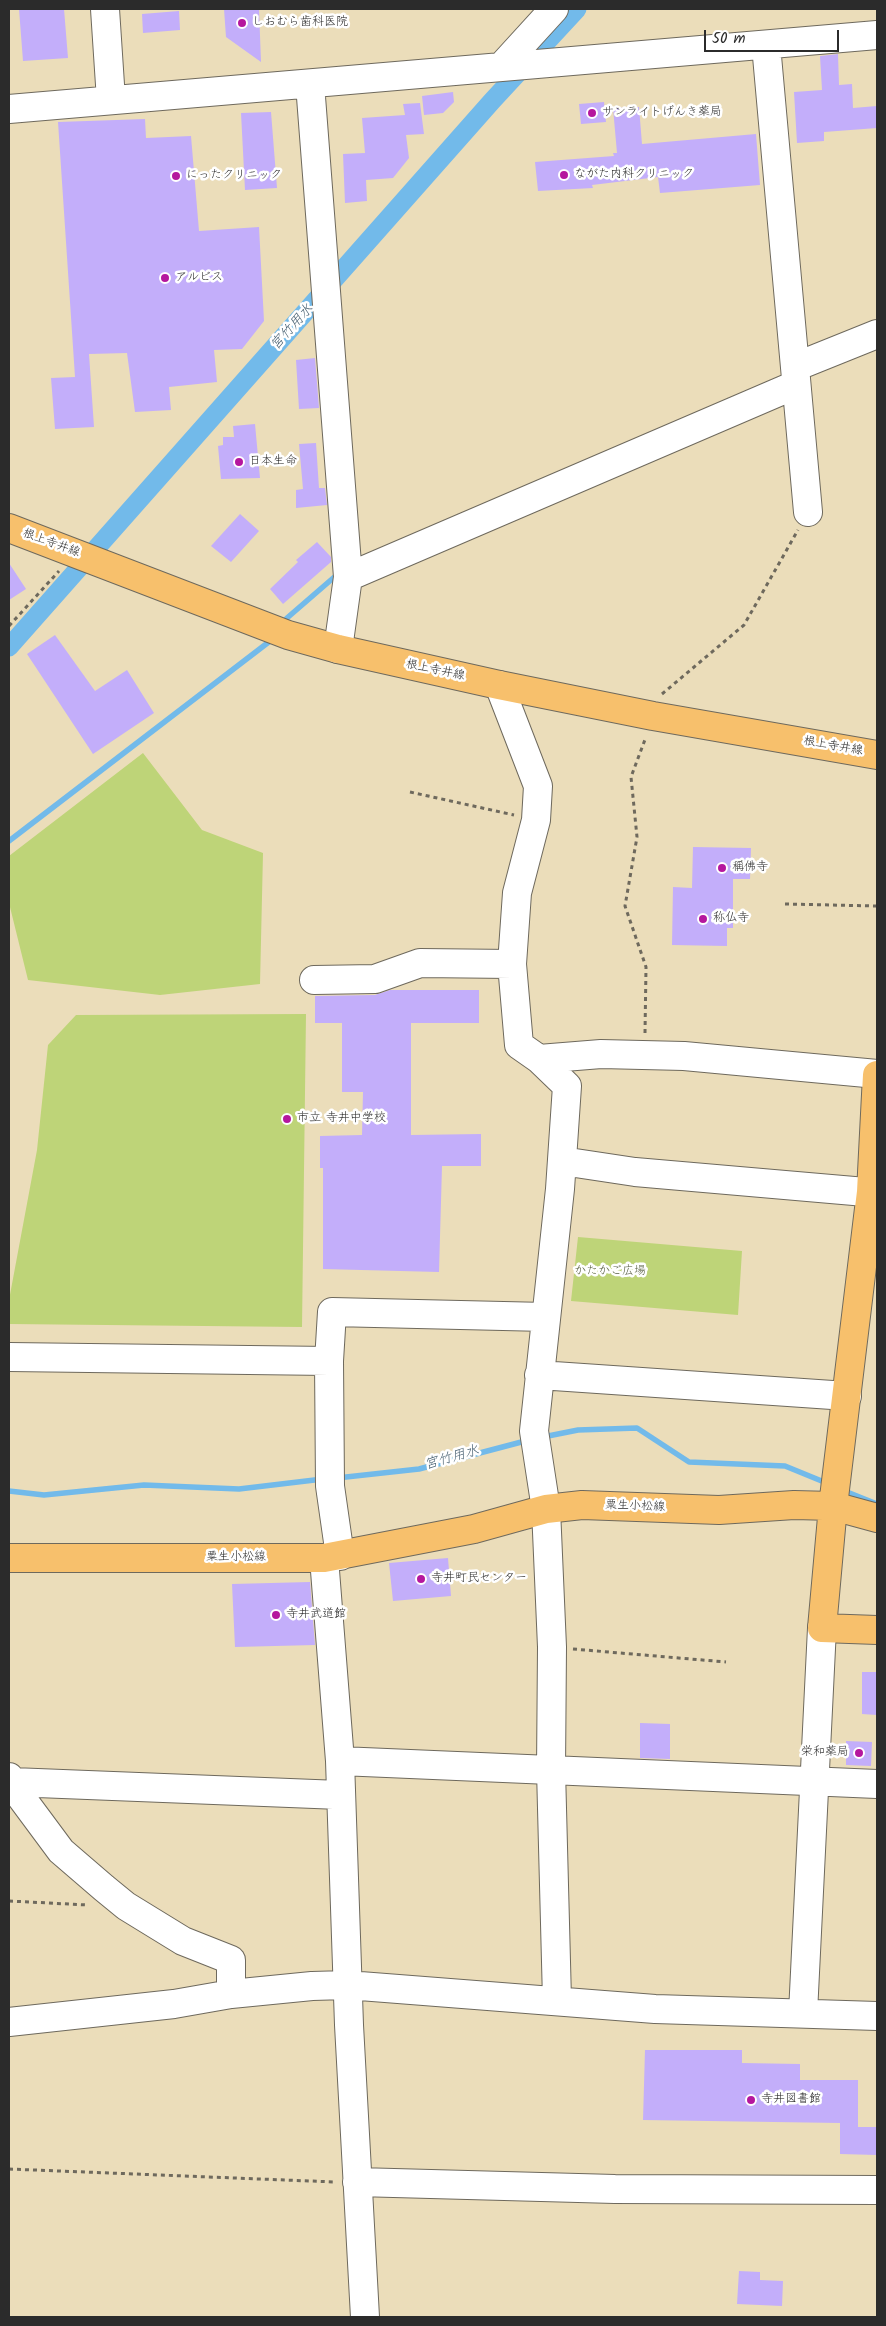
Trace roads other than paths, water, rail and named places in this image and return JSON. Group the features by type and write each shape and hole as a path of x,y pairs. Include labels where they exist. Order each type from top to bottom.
{"main road":[{"name":"根上寺井線","path":"9,528 279,632 338,650 653,716 877,755"},
{"path":"877,1075 874,1192 835,1494 822,1628 877,1630"},
{"name":"粟生小松線","path":"9,1558 332,1557 474,1529 546,1508 582,1505 719,1510 794,1505 835,1494 877,1518"}],"street":[{"path":"105,9 111,100"},
{"path":"510,65 554,9"},
{"path":"9,109 310,84 552,61 877,35"},
{"path":"766,44 808,512"},
{"path":"310,84 348,577 338,650"},
{"path":"348,577 795,376 877,334"},
{"path":"499,685 538,786 536,820 517,893 512,964 519,1045 539,1059 567,1086 562,1161 540,1375 536,1439 546,1508 552,1647 551,1770 557,2000"},
{"path":"314,980 375,979 420,963 512,964"},
{"path":"539,1059 601,1054 684,1056 877,1075"},
{"path":"562,1161 635,1172 874,1192"},
{"path":"365,2317 347,1984 332,1557 329,1361 332,1312 546,1317"},
{"path":"9,1357 329,1361"},
{"path":"540,1375 847,1396"},
{"path":"803,2013 822,1628"},
{"path":"340,1761 877,1784"},
{"path":"10,1780 340,1795"},
{"path":"10,1780 61,1851 126,1906 183,1941 231,1960 231,1994"},
{"path":"9,2022 174,2004 231,1994 347,1984 655,2009 877,2016"},
{"path":"357,2182 615,2189 877,2190"}],"waterway":[{"name":"宮竹用水","path":"9,647 492,101 577,9"},
{"path":"283,624 287,618 339,573"},
{"path":"9,841 274,638"},
{"name":"宮竹用水","path":"543,1437 578,1430 637,1428 689,1462 785,1466 829,1484"},
{"name":"宮竹用水","path":"337,1478 419,1469 529,1440"},
{"name":"宮竹用水","path":"9,1491 44,1495 144,1485 239,1489 323,1479"},
{"name":"宮竹用水","path":"842,1490 877,1504"}],"place":[{"name":"しおむら歯科医院","path":"242,23"},
{"name":"サンライトげんき薬局","path":"592,113"},
{"name":"ながた内科クリニック","path":"564,175"},
{"name":"にったクリニック","path":"176,176"},
{"name":"アルビス","path":"165,278"},
{"name":"日本生命","path":"239,462"},
{"name":"稱佛寺","path":"722,868"},
{"name":"称仏寺","path":"703,919"},
{"name":"市立 寺井中学校","path":"287,1119"},
{"name":"寺井町民センター","path":"421,1579"},
{"name":"寺井武道館","path":"276,1615"},
{"name":"栄和薬局","path":"859,1753"},
{"name":"寺井図書館","path":"751,2100"}],"park label":[{"name":"かたかご広場","path":"610,1272"}]}
